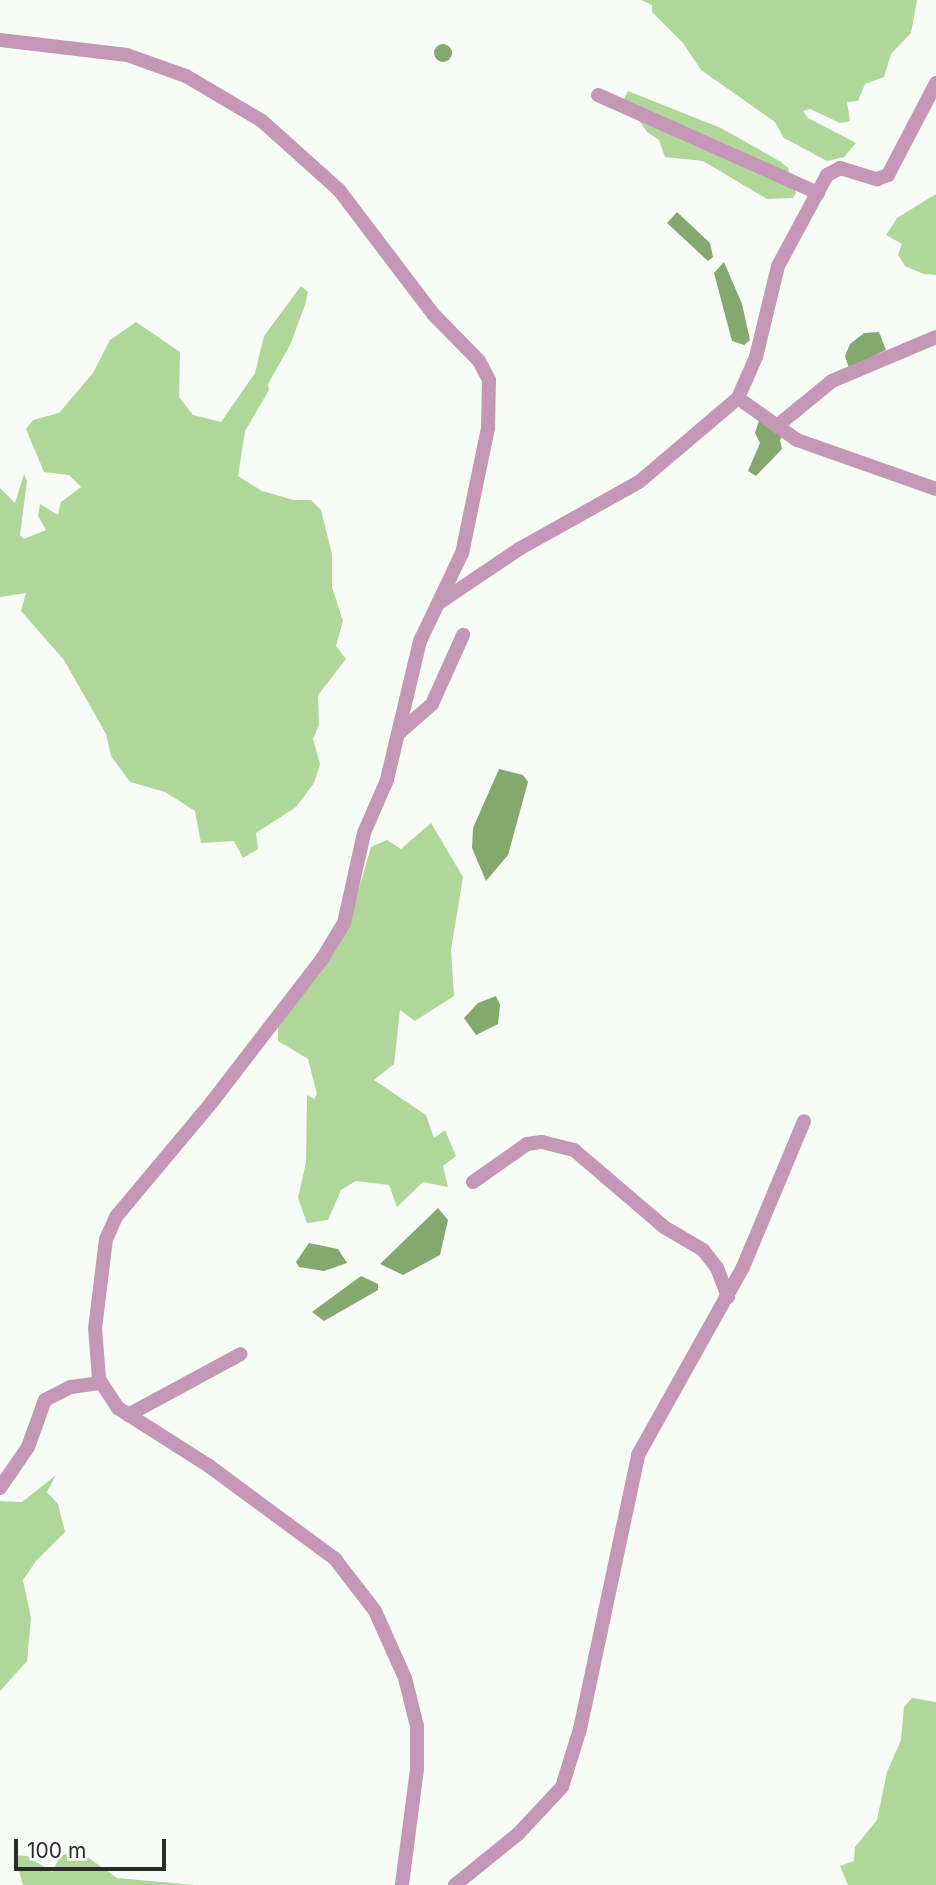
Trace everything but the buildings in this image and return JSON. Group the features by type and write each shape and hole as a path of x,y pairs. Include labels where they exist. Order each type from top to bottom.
{"street":[{"path":"0,40 127,55 186,76 262,121 339,190 434,315 479,361 491,390 488,428 463,553 436,605 415,660 400,733 387,780 364,833 344,923 322,959 212,1102 116,1217 106,1239 97,1298 101,1383 128,1415 209,1466 335,1559 374,1611 405,1678 417,1726 417,1769 402,1885"},
{"path":"436,605 519,549 639,482 738,398 756,357 778,266 827,175 840,168 877,179 888,176 936,83"},
{"path":"598,94 818,193"},
{"path":"777,426 832,381 936,337"},
{"path":"738,398 797,440 936,489"},
{"path":"400,733 432,704 463,635"},
{"path":"455,1885 518,1834 562,1787 580,1729 638,1455 728,1297 804,1121"},
{"path":"472,1182 527,1144 542,1142 574,1150 664,1227 703,1250 717,1268 728,1297"},
{"path":"128,1415 241,1354"},
{"path":"0,1488 28,1447 46,1400 71,1387 101,1383"}],"shaded area":[{"path":"641,0 917,0 911,33 891,54 884,77 865,84 858,101 847,102 850,121 840,123 810,109 803,111 808,118 856,143 844,157 827,161 784,138 775,122 701,70 683,43 652,12 652,5"},
{"path":"443,44 449,47 452,53 449,59 443,62 437,59 434,53 437,47"},
{"path":"628,91 721,128 781,162 788,168 796,193 793,198 767,199 703,161 665,157 659,140 647,132 624,99"},
{"path":"936,194 936,275 924,274 905,266 898,255 902,244 886,235 897,218"},
{"path":"677,212 710,243 713,257 708,261 667,223"},
{"path":"724,262 742,304 750,340 744,345 732,341 714,273"},
{"path":"301,286 308,292 305,305 290,345 268,384 269,390 245,431 238,476 262,491 294,500 311,500 321,510 332,554 332,587 343,621 336,646 346,659 318,695 319,725 313,739 320,764 314,783 296,807 256,833 258,849 243,858 234,841 201,843 195,811 165,792 130,782 111,756 106,734 64,660 21,611 26,593 0,597 0,488 15,503 24,474 27,481 20,535 24,539 46,530 38,516 40,504 58,515 61,502 81,487 69,475 44,472 26,429 33,420 59,413 93,373 110,340 136,322 180,352 179,397 193,415 221,422 255,373 264,336"},
{"path":"879,332 886,350 849,368 845,356 850,344 864,333"},
{"path":"761,414 785,432 780,440 782,449 756,476 748,471 760,443 755,433"},
{"path":"499,769 523,775 528,782 508,855 486,881 472,848 473,828"},
{"path":"431,823 463,877 451,950 454,996 415,1021 400,1010 394,1064 374,1080 426,1115 434,1138 445,1130 456,1156 443,1166 448,1187 423,1182 397,1207 389,1185 356,1181 341,1190 328,1220 307,1223 298,1198 306,1162 307,1095 314,1099 317,1094 308,1059 278,1041 278,1026 353,909 371,847 387,840 401,849"},
{"path":"496,996 500,1005 498,1024 476,1035 464,1018 478,1003"},
{"path":"438,1208 448,1220 440,1255 403,1275 380,1264"},
{"path":"309,1243 338,1249 347,1263 324,1271 299,1267 296,1262"},
{"path":"361,1276 378,1284 378,1290 324,1321 312,1312"},
{"path":"56,1475 47,1492 58,1504 65,1532 36,1561 23,1580 31,1618 27,1661 0,1691 0,1501 22,1502"},
{"path":"912,1698 936,1702 936,1885 848,1885 840,1866 854,1861 855,1847 877,1820 887,1772 901,1740 904,1707"},
{"path":"76,1849 117,1878 195,1885 23,1885 14,1855 27,1856 52,1872 60,1857"}]}
